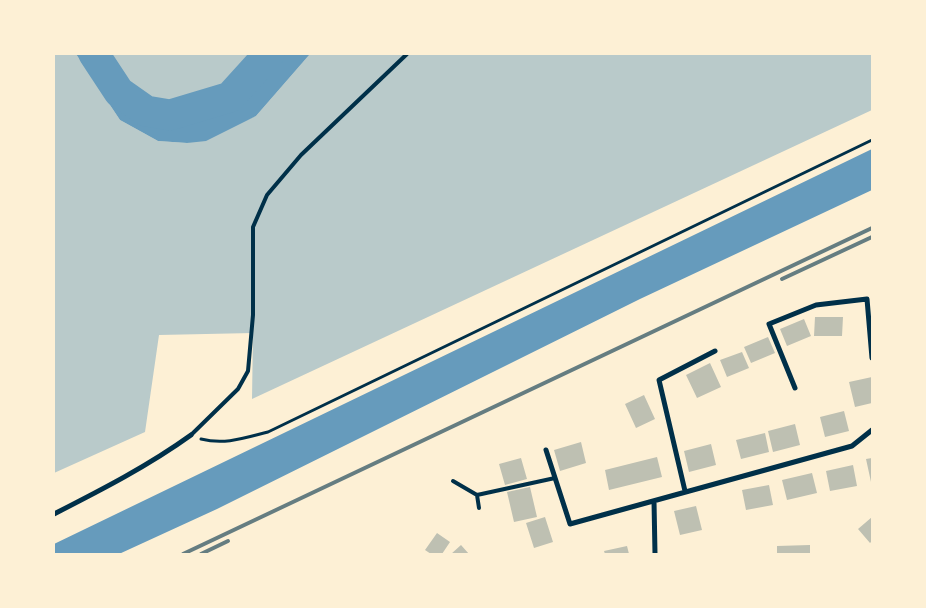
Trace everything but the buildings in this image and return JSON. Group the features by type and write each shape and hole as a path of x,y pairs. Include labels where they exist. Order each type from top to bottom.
{"street":[{"path":"795,388 769,324 816,304 867,298 871,325 872,358"},
{"path":"685,491 659,380 715,351"},
{"path":"546,450 570,524 852,446 872,430"},
{"path":"54,514 115,483 164,454 190,435"},
{"path":"654,501 656,554"}],"lane":[{"path":"190,435 238,389 248,371 253,315 253,227 267,194 301,155 408,54"},
{"path":"453,481 477,495 555,478"},
{"path":"477,495 480,508"}],"path":[{"path":"190,435 217,442 234,442 268,432 872,140"}],"shaded area":[{"path":"54,54 76,54 120,120 158,141 187,143 256,116 310,54 872,54 872,110 252,399 253,333 159,335 145,432 54,473"},
{"path":"93,54 268,54 218,106 178,110 154,108 139,100 121,85"}],"water":[{"path":"76,54 93,54 121,85 147,105 154,108 178,110 218,106 268,54 310,54 256,116 206,141 187,143 158,141 120,120"},
{"path":"872,149 872,190 640,299 217,509 119,554 54,554 54,544"}],"waterway":[{"path":"94,54 119,92 146,111 170,115 230,97 269,54"}],"railway":[{"path":"183,554 872,228"},
{"path":"782,279 872,237"},
{"path":"201,554 228,541"}]}
